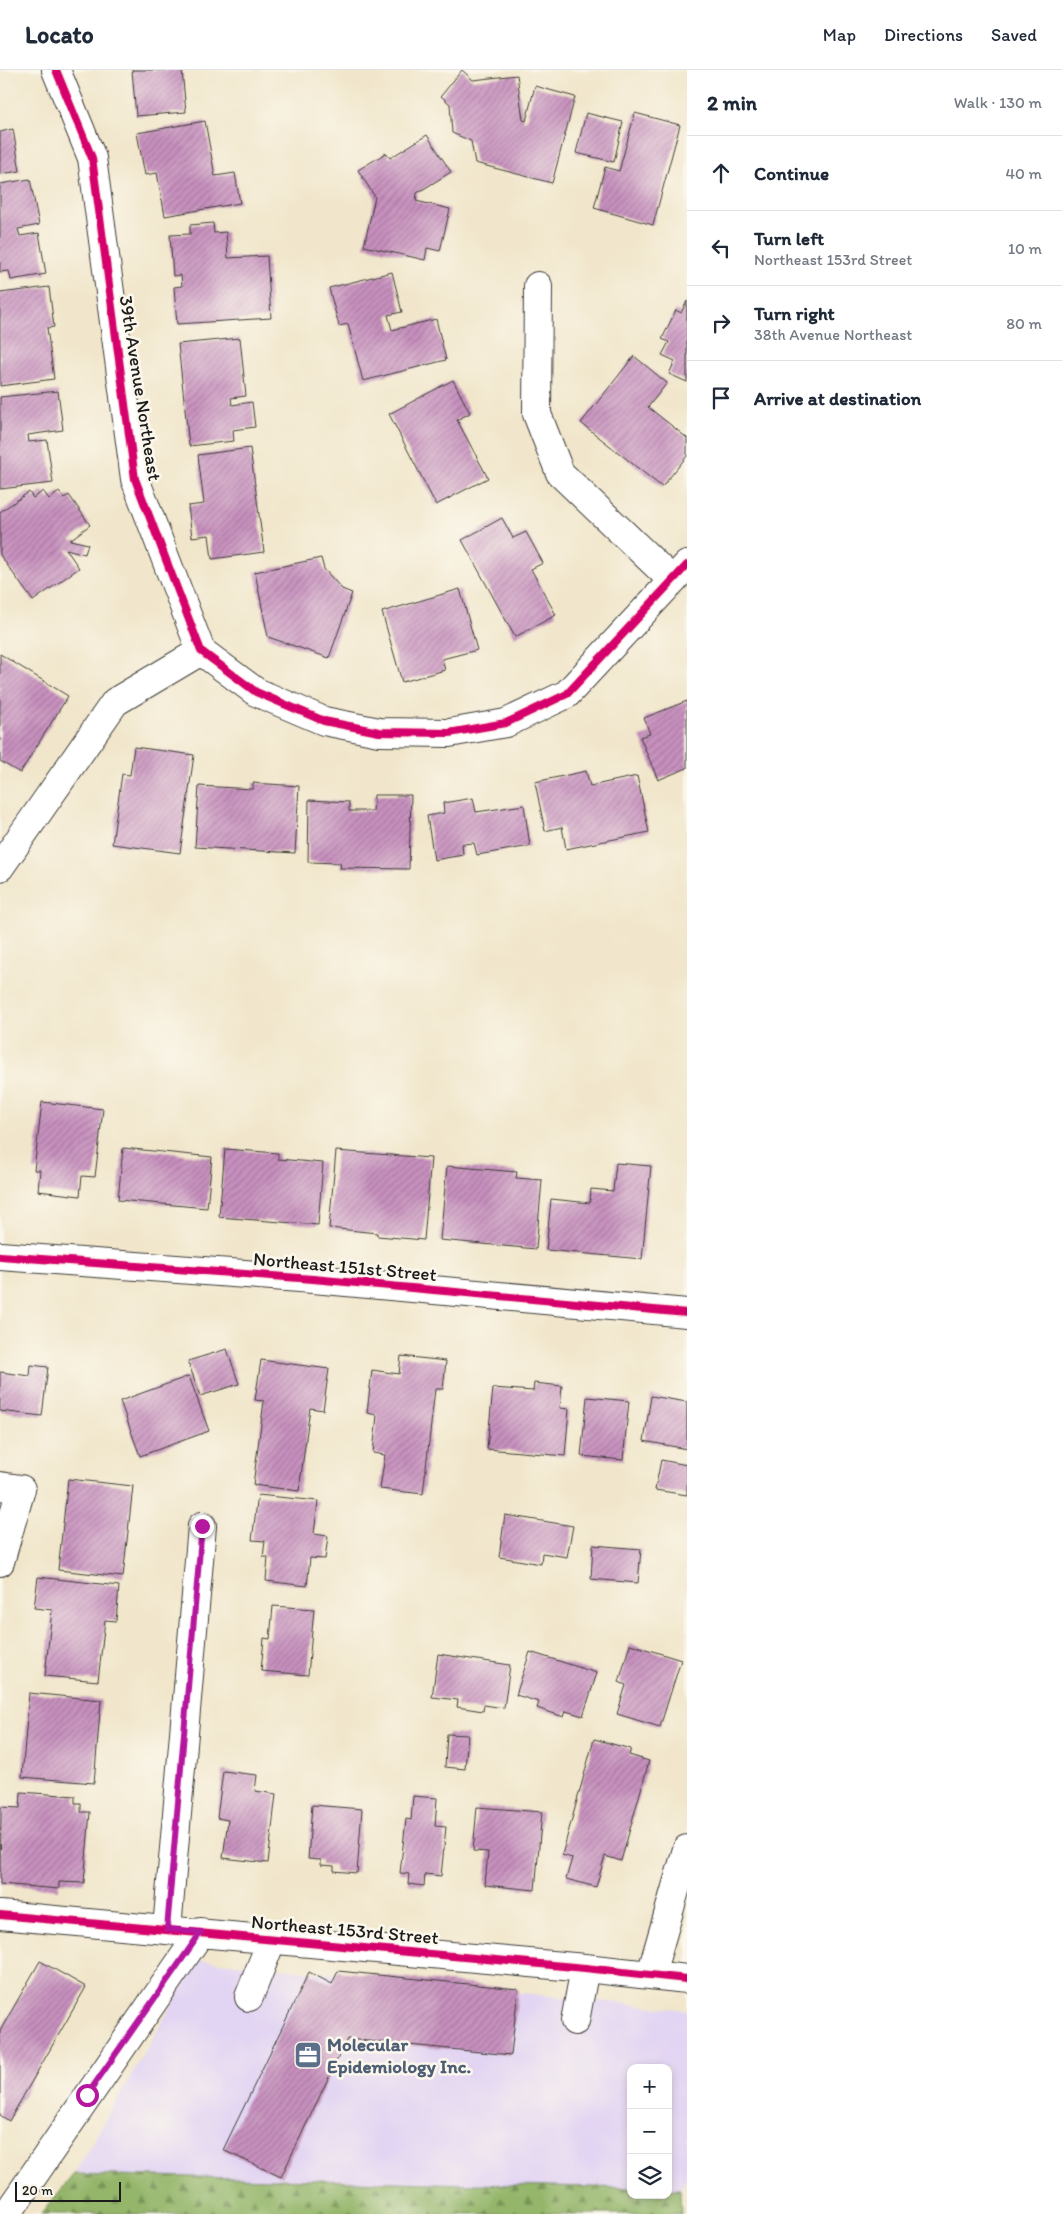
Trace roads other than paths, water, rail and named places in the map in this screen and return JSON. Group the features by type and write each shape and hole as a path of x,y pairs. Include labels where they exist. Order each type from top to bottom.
{"street":[{"name":"39th Avenue Northeast","path":"56,70 92,158 135,479 201,651"},
{"path":"0,867 115,702 201,651 256,692 324,721 379,732 449,733 506,723 566,694 680,572 560,473 537,414 538,286"},
{"name":"Northeast 151st Street","path":"0,1256 313,1279 687,1313"},
{"path":"0,1486 21,1489 0,1562"},
{"path":"167,1929 202,1526"},
{"path":"652,1974 687,1849"},
{"name":"Northeast 153rd Street","path":"0,1916 201,1932 652,1974 687,1979"},
{"path":"6,2214 201,1932"},
{"path":"249,1997 272,1939"},
{"path":"575,2021 585,1968"}],"place":[{"name":"Molecular Epidemiology Inc.","path":"308,2055"}]}
